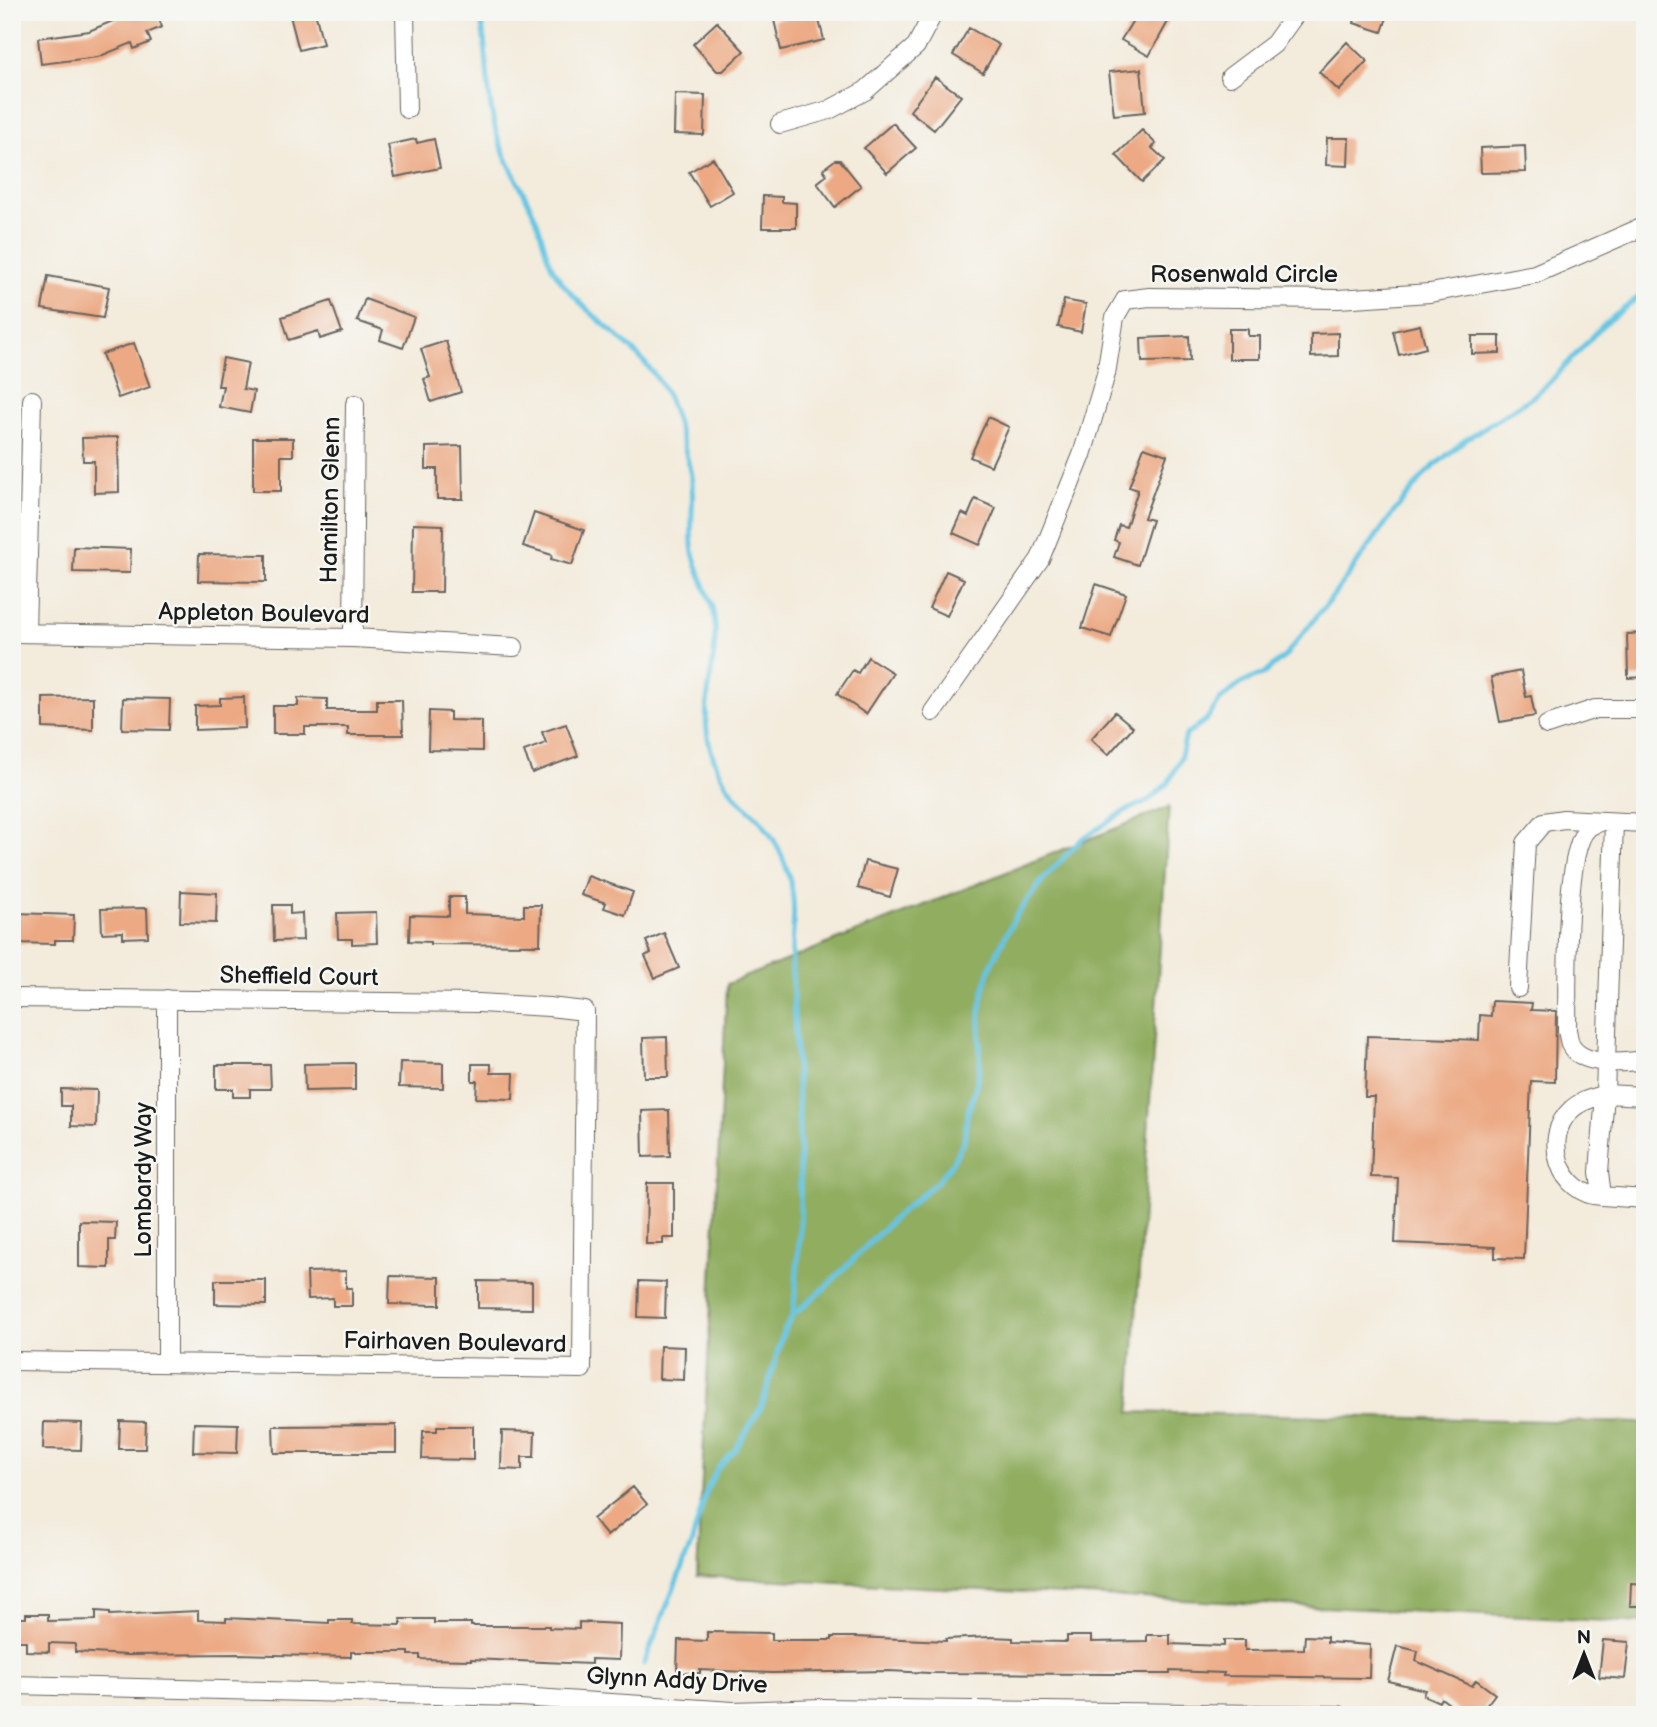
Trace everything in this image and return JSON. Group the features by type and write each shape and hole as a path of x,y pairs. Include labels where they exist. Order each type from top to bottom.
{"street":[{"path":"405,12 407,109"},
{"path":"780,124 830,110 865,92 916,46 934,12"},
{"path":"1230,77 1274,44 1297,12"},
{"name":"Rosenwald Circle","path":"933,712 1040,559 1082,455 1106,374 1115,317 1125,300 1149,297 1338,299 1430,293 1535,274 1645,226"},
{"path":"19,633 32,400"},
{"name":"Hamilton Glenn","path":"353,638 355,404"},
{"name":"Appleton Boulevard","path":"19,633 353,638 514,647"},
{"path":"1547,725 1595,709 1645,709"},
{"path":"1518,988 1527,843 1544,822 1564,819 1645,823"},
{"path":"1601,1196 1599,1172 1606,1060 1608,821"},
{"path":"1608,821 1587,829 1578,846 1572,874 1567,1030 1572,1046 1586,1059 1629,1062 1645,1060"},
{"name":"Sheffield Court","path":"12,998 479,1003 586,1012"},
{"name":"Lombardy Way","path":"167,999 167,1362"},
{"name":"Fairhaven Boulevard","path":"12,1361 582,1369 586,1012"},
{"path":"1645,1096 1605,1094 1584,1100 1570,1110 1561,1123 1556,1141 1556,1155 1570,1182 1592,1196 1645,1199"},
{"name":"Glynn Addy Drive","path":"12,1685 520,1697 733,1713 835,1708 1339,1715"}],"green space":[{"path":"1169,807 1130,1412 1645,1423 1645,1623 697,1576 727,984"}],"building":[{"path":"134,12 156,12 162,27 147,33 151,42 134,49 132,43 98,57 41,64 38,38 89,31"},
{"path":"289,12 315,12 323,44 299,50"},
{"path":"817,12 824,40 781,50 774,20"},
{"path":"1138,12 1160,12 1170,18 1149,56 1121,40"},
{"path":"1357,12 1389,12 1382,32 1354,23"},
{"path":"717,22 744,51 723,71 717,71 693,44"},
{"path":"969,28 999,45 983,73 953,55"},
{"path":"1347,42 1367,61 1339,91 1319,72"},
{"path":"1141,69 1145,112 1114,115 1109,72"},
{"path":"935,77 961,96 934,130 910,111"},
{"path":"675,94 705,95 704,135 674,134"},
{"path":"893,123 916,148 887,173 864,148"},
{"path":"1142,130 1156,144 1152,148 1165,160 1142,182 1116,155"},
{"path":"1327,138 1349,138 1348,166 1326,165"},
{"path":"416,139 417,143 434,139 440,168 395,177 388,145"},
{"path":"1525,146 1526,172 1481,173 1480,148"},
{"path":"713,158 733,192 710,206 689,172"},
{"path":"835,160 840,160 861,186 835,207 817,183 827,175 823,169"},
{"path":"763,196 782,197 782,202 796,203 796,228 762,228"},
{"path":"48,276 109,287 103,318 42,309"},
{"path":"365,299 414,317 403,348 380,340 383,330 357,321"},
{"path":"1064,300 1086,304 1081,332 1058,327"},
{"path":"331,301 342,332 320,339 318,331 289,340 282,317"},
{"path":"1420,325 1426,348 1399,355 1393,331"},
{"path":"1229,329 1248,329 1248,336 1260,336 1260,359 1229,359"},
{"path":"1338,333 1338,356 1311,357 1311,334"},
{"path":"1189,336 1190,361 1142,362 1141,338"},
{"path":"1472,336 1500,336 1500,353 1472,354"},
{"path":"446,341 461,392 431,402 424,379 430,377 421,349"},
{"path":"134,343 150,387 118,398 102,354"},
{"path":"223,358 248,363 243,389 254,391 250,413 219,407 223,386 218,386"},
{"path":"988,417 1009,427 991,466 970,457"},
{"path":"118,437 119,492 94,493 94,461 83,461 82,438"},
{"path":"253,438 293,438 293,456 281,456 281,491 253,491"},
{"path":"462,446 463,499 437,499 437,469 426,469 426,447"},
{"path":"1144,447 1167,455 1144,518 1152,520 1138,565 1114,557 1119,542 1114,540 1119,525 1126,527 1138,490 1129,487"},
{"path":"975,499 996,508 980,545 953,533 962,513 968,516"},
{"path":"534,513 584,530 572,565 523,546"},
{"path":"413,524 443,525 442,592 412,592"},
{"path":"74,547 131,549 130,573 73,572"},
{"path":"199,554 266,555 266,582 198,581"},
{"path":"946,571 964,579 947,616 929,608"},
{"path":"1096,584 1126,594 1111,637 1082,628"},
{"path":"1645,633 1645,677 1628,678 1627,634"},
{"path":"868,657 893,673 866,714 837,694 853,670 858,673"},
{"path":"1521,671 1526,697 1531,696 1535,716 1500,722 1491,677"},
{"path":"93,697 93,730 43,728 43,698"},
{"path":"244,697 245,728 195,730 195,706 220,705 220,698"},
{"path":"123,698 170,699 169,730 122,729"},
{"path":"298,698 327,699 327,710 377,710 377,700 402,700 403,735 348,735 348,727 305,727 305,734 273,734 273,706 298,706"},
{"path":"429,711 450,712 450,720 482,721 482,751 428,750"},
{"path":"1115,712 1133,727 1108,755 1091,739"},
{"path":"566,724 578,756 532,773 524,751 546,743 542,732"},
{"path":"865,861 898,869 890,897 858,888"},
{"path":"588,876 633,892 625,915 604,908 606,903 581,895"},
{"path":"181,891 217,893 216,923 180,922"},
{"path":"449,897 465,897 465,914 524,916 524,905 541,905 540,945 430,944 409,941 410,915 449,916"},
{"path":"273,905 290,905 290,914 302,913 303,940 274,941"},
{"path":"147,908 148,937 123,938 123,932 102,933 101,909"},
{"path":"376,912 377,943 352,944 352,939 338,939 337,913"},
{"path":"15,913 74,915 73,940 55,940 55,944 14,943"},
{"path":"664,933 679,968 655,978 645,956 651,953 646,941"},
{"path":"1492,1001 1532,1003 1531,1010 1556,1011 1555,1082 1531,1081 1524,1259 1495,1258 1495,1247 1395,1243 1398,1178 1371,1177 1374,1097 1365,1097 1367,1036 1479,1040 1480,1015 1491,1016"},
{"path":"667,1037 668,1077 644,1077 643,1038"},
{"path":"400,1062 443,1063 443,1088 399,1087"},
{"path":"355,1063 355,1090 305,1091 304,1064"},
{"path":"472,1064 491,1064 491,1073 514,1073 513,1099 476,1098 477,1081 472,1081"},
{"path":"216,1065 270,1065 271,1089 250,1089 250,1097 233,1097 233,1089 216,1089"},
{"path":"61,1089 97,1090 96,1127 71,1126 71,1106 61,1106"},
{"path":"669,1110 670,1156 643,1157 642,1111"},
{"path":"647,1183 674,1183 674,1238 663,1238 663,1244 646,1244"},
{"path":"79,1221 116,1222 115,1240 109,1240 109,1268 79,1267"},
{"path":"346,1271 346,1288 352,1288 352,1306 333,1306 333,1298 308,1299 307,1272"},
{"path":"390,1276 440,1277 440,1305 389,1304"},
{"path":"215,1280 266,1280 266,1305 215,1304"},
{"path":"478,1281 532,1282 532,1309 478,1308"},
{"path":"639,1281 666,1282 665,1318 638,1317"},
{"path":"660,1346 685,1347 684,1380 659,1379"},
{"path":"120,1421 146,1422 145,1449 119,1449"},
{"path":"44,1422 82,1423 81,1450 43,1449"},
{"path":"194,1423 238,1424 237,1453 193,1452"},
{"path":"396,1425 396,1453 274,1453 273,1426"},
{"path":"437,1426 473,1426 473,1460 422,1459 423,1431 437,1431"},
{"path":"502,1431 535,1432 534,1457 522,1457 522,1470 501,1469"},
{"path":"633,1487 647,1504 607,1536 593,1519"},
{"path":"1631,1583 1645,1584 1645,1606 1630,1606"},
{"path":"96,1611 110,1612 110,1615 198,1611 198,1620 226,1621 226,1618 329,1623 329,1620 352,1620 352,1624 401,1625 401,1619 434,1619 434,1623 471,1623 471,1626 549,1626 579,1629 579,1622 620,1624 619,1660 591,1659 591,1664 420,1659 420,1655 409,1655 409,1652 351,1652 351,1657 127,1655 75,1652 75,1644 49,1643 49,1652 26,1651 26,1641 12,1641 12,1618 26,1618 26,1614 48,1614 48,1621 96,1620"},
{"path":"707,1632 772,1633 772,1640 832,1640 832,1637 855,1637 946,1641 991,1637 1013,1638 1013,1641 1067,1642 1067,1636 1091,1636 1091,1642 1147,1641 1147,1635 1170,1635 1170,1644 1224,1646 1224,1640 1245,1640 1245,1650 1304,1649 1305,1636 1327,1637 1327,1642 1370,1645 1369,1678 1223,1676 1224,1673 1170,1671 1170,1674 889,1671 772,1673 700,1670 700,1673 677,1673 678,1640 707,1641"},
{"path":"1603,1640 1629,1642 1625,1679 1599,1677"},
{"path":"1397,1646 1418,1651 1416,1661 1472,1686 1476,1680 1495,1694 1479,1715 1464,1715 1441,1698 1439,1702 1423,1695 1425,1690 1388,1681"}],"waterway":[{"path":"479,12 489,96 497,136 531,207 552,266 583,305 647,365 670,402 691,475 693,553 714,616 714,652 706,718 711,750 727,785 741,803 759,819 774,841 790,881 794,915 792,961 800,1192 799,1247 793,1315"},
{"path":"644,1664 692,1542 706,1492 717,1469 735,1450 762,1406 783,1333 793,1315 826,1287 896,1216 936,1183 952,1163 964,1140 967,1115 980,1065 980,1013 984,988 992,963 1015,917 1046,876 1082,839 1125,811 1149,800 1168,783 1180,760 1186,735 1206,720 1221,699 1242,683 1265,673 1285,656 1427,472 1466,439 1531,398 1551,381 1604,324 1645,292"}]}
